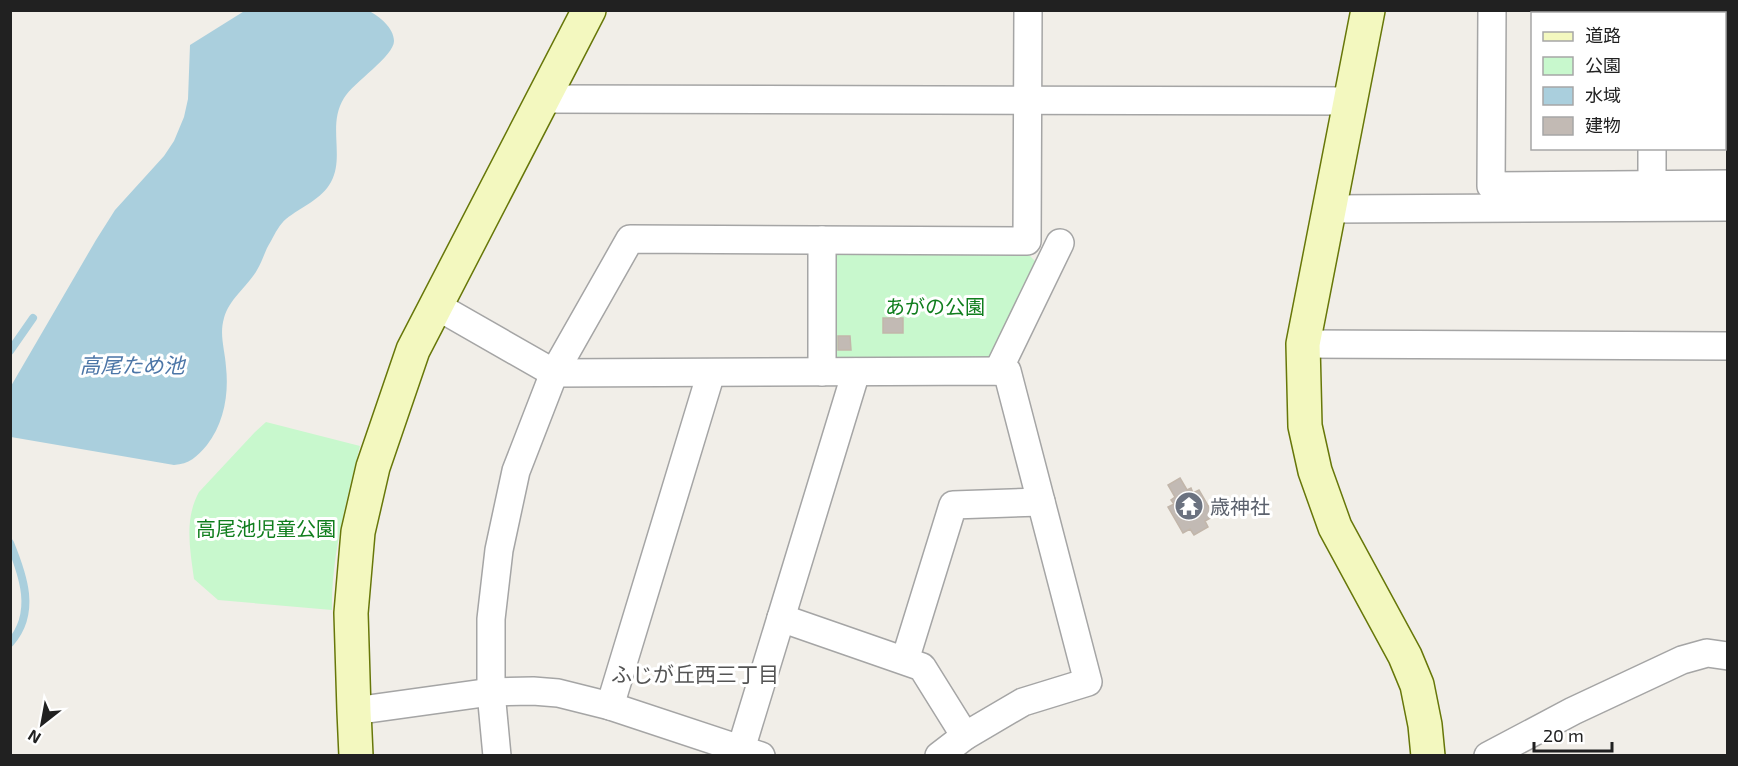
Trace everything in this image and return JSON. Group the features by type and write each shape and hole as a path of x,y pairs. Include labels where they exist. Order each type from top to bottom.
{"street":[{"path":"356,756 351,613 358,532 373,467 413,350 590,10"},
{"path":"497,756 490,692 491,619 500,550 516,471 554,373 630,239 1027,241 1028,10"},
{"path":"1368,10 1303,344 1305,426 1315,471 1335,527 1405,656 1417,685 1428,756"},
{"path":"1492,10 1491,186 1728,184"},
{"path":"543,99 1350,101"},
{"path":"1652,150 1652,185"},
{"path":"1330,209 1728,207"},
{"path":"822,240 822,372"},
{"path":"998,371 1060,243"},
{"path":"435,305 554,373 1007,371 1088,682 1023,702 965,736 939,756"},
{"path":"1303,344 1728,346"},
{"path":"354,711 490,692 558,693 610,706 751,752 781,618 856,372"},
{"path":"610,706 711,373"},
{"path":"905,660 953,505 1041,502"},
{"path":"781,618 922,667 965,736"},
{"path":"1488,756 1573,711 1682,660 1707,653 1728,656"}],"green space":[{"name":"あがの公園","path":"1025,251 1039,265 992,360 830,361 830,252"},
{"name":"高尾池児童公園","path":"266,422 360,446 337,548 332,610 218,600 194,579 190,523 194,502 199,492"}],"water":[{"name":"高尾ため池","path":"246,10 369,11 389,27 394,41 388,54 349,92 339,108 336,130 337,162 331,182 317,198 282,223 257,270 226,311 222,330 227,377 226,398 218,427 203,449 192,459 174,465 11,437 11,386 115,210 164,156 174,141 184,117 188,99 190,45"}],"building":[{"path":"883,318 903,318 903,333 883,333"},
{"path":"838,336 850,336 851,350 838,350"},
{"name":"歳神社","path":"1180,478 1187,490 1191,488 1193,493 1199,490 1214,516 1205,521 1208,527 1194,535 1190,529 1183,533 1168,507 1174,504 1171,500 1175,497 1168,485"}],"waterway":[{"path":"10,351 33,318"},
{"path":"10,543 25,594 23,619 10,643"}],"place":[{"name":"歳神社","path":"1189,506"}],"district":[{"name":"ふじが丘西三丁目","path":"695,673"}]}
